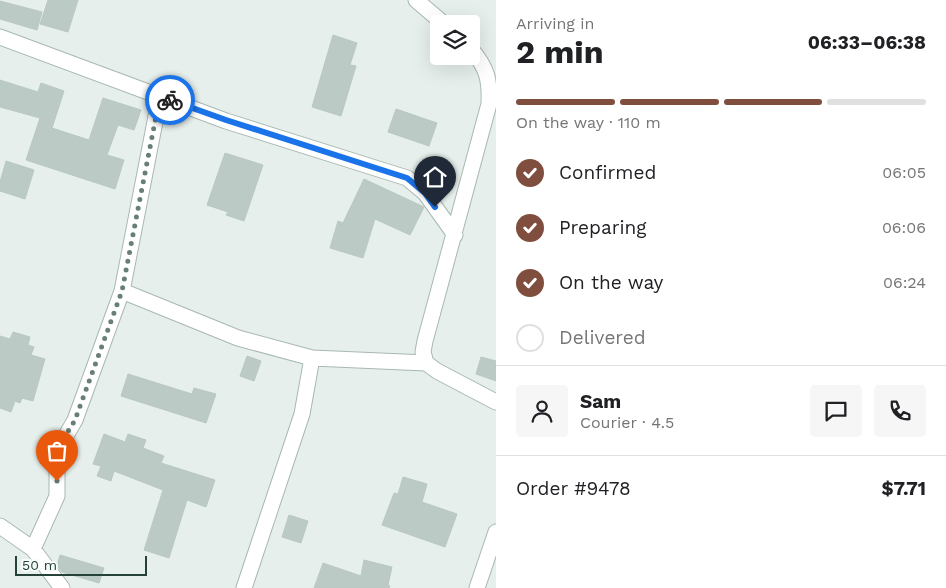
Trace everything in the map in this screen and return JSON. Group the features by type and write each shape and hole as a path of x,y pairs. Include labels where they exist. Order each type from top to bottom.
{"street":[{"path":"416,0 434,15"},
{"path":"0,37 226,120 407,178 425,193 455,236"},
{"path":"426,363 423,352 425,341 455,236 489,104 490,87 487,72 480,59"},
{"path":"33,549 57,496 56,451 75,420 122,291 160,96"},
{"path":"122,291 238,338 312,358 426,363 437,371 496,402"},
{"path":"244,588 302,414 312,358"},
{"path":"0,526 33,549 62,588"},
{"path":"477,588 496,532"}],"building":[{"path":"48,0 78,0 68,32 40,24"},
{"path":"0,1 42,12 37,30 0,19"},
{"path":"333,35 357,43 350,65 356,66 341,116 312,107"},
{"path":"0,80 38,92 41,83 64,91 52,128 89,140 103,98 141,110 134,130 118,125 107,155 124,160 115,189 26,160 40,118 0,107"},
{"path":"396,109 437,123 429,146 388,132"},
{"path":"225,153 263,165 244,221 226,215 228,212 207,205"},
{"path":"6,161 34,170 25,199 0,191 0,182"},
{"path":"364,179 424,207 410,235 375,219 363,258 330,248 338,221 343,223"},
{"path":"13,332 30,337 28,345 34,347 31,355 45,359 33,401 22,398 20,403 15,401 11,412 0,408 0,336 10,339"},
{"path":"247,356 261,361 254,381 240,376"},
{"path":"481,357 496,361 496,381 476,374"},
{"path":"128,374 192,394 194,388 216,394 206,423 121,396"},
{"path":"104,434 125,442 128,434 146,440 143,448 164,456 161,463 215,480 206,507 187,500 169,558 144,550 163,490 114,471 111,481 97,476 101,466 93,464"},
{"path":"403,477 427,484 422,502 457,514 445,547 382,525 394,493 398,494"},
{"path":"289,515 308,521 301,543 282,537"},
{"path":"60,555 104,568 99,583 62,572 57,566"},
{"path":"364,560 392,567 389,588 314,588 323,563 361,576"}],"way so far":[{"path":"57,481 56,451 75,420 122,291 160,96 170,100"}],"route":[{"path":"170,100 407,178 425,193 435,207"}]}
